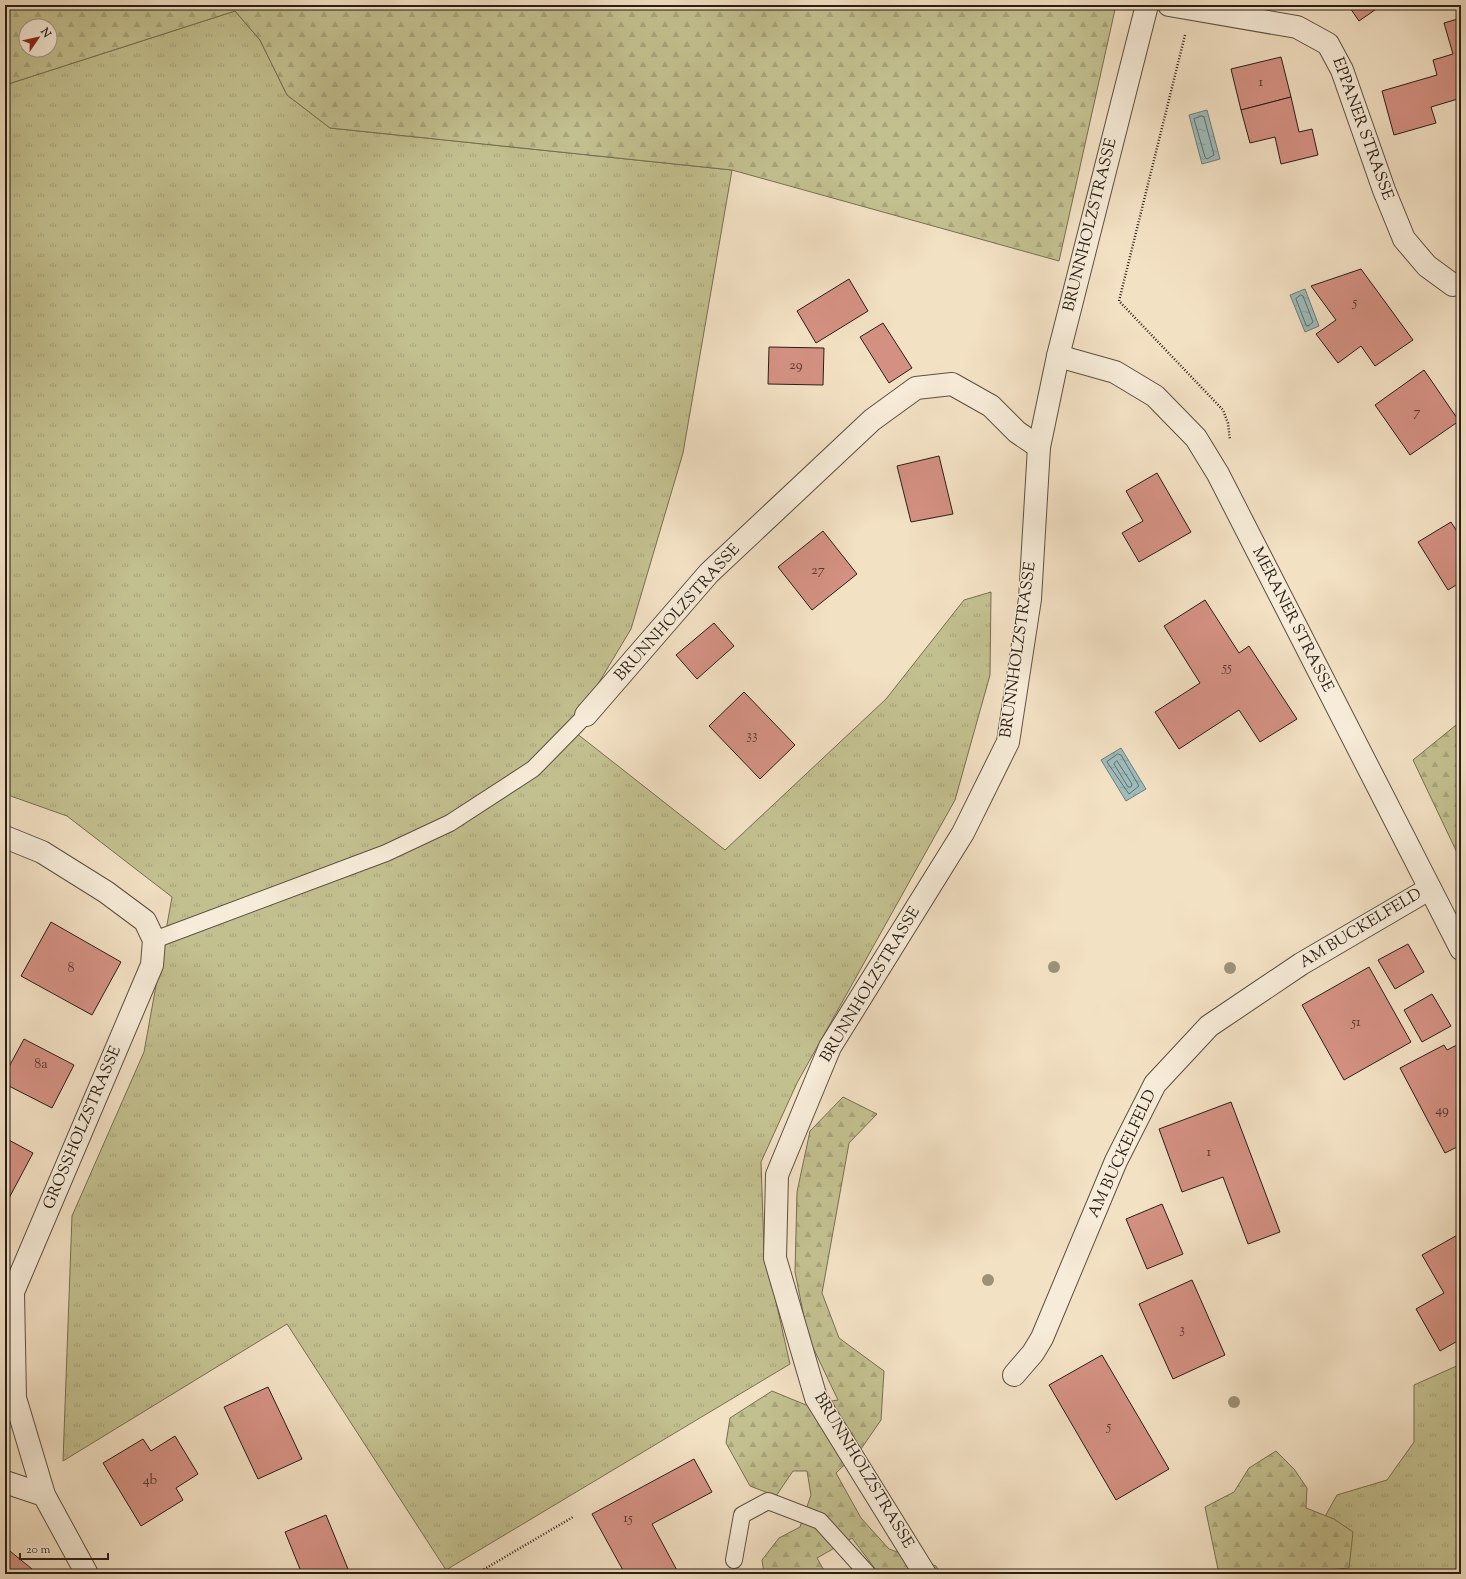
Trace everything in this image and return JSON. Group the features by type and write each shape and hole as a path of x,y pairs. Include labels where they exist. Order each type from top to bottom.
{"street":[{"name":"BRUNNHOLZSTRASSE","path":"925,1574 816,1398 775,1258 777,1175 830,1047 963,834 1008,742 1030,599 1039,447 1058,356 1146,5"},
{"name":"EPPANER STRASSE","path":"1169,5 1297,28 1328,44 1342,70 1384,190 1404,238 1428,266 1453,285"},
{"name":"MERANER STRASSE","path":"1058,356 1115,372 1155,396 1196,438 1218,474 1461,949"},
{"name":"BRUNNHOLZSTRASSE","path":"586,715 710,573 872,420 916,388 952,384 991,406 1017,432 1039,447"},
{"path":"5,838 42,852 106,892 145,922 154,940"},
{"name":"AM BUCKELFELD","path":"1014,1375 1034,1353 1042,1338 1116,1161 1155,1084 1209,1026 1301,964 1429,889"},
{"name":"GROSSHOLZSTRASSE","path":"87,1574 44,1495 15,1398 13,1292 152,965 154,940"},
{"path":"5,1482 44,1495"}],"lane":[{"path":"154,940 386,853 450,823 533,769 586,715"},
{"path":"734,1560 742,1515 768,1501 820,1521 868,1574"}],"path":[{"path":"1192,10 1119,301 1223,410 1228,423 1230,444 1218,474"},
{"path":"476,1574 573,1517"}],"green space":[{"path":"5,5 1116,5 1059,261 732,170 330,128 287,95 260,40 235,11 5,85"},
{"path":"235,11 260,40 287,95 330,128 732,170 683,453 631,629 571,729 725,850 886,699 964,600 991,592 990,675 955,800 797,1083 761,1162 764,1249 790,1364 446,1570 287,1324 63,1461 72,1216 144,1052 172,897 67,816 5,794 5,85"},
{"path":"1461,721 1461,861 1413,760"},
{"path":"843,1097 877,1114 849,1143 822,1293 839,1338 884,1371 881,1420 861,1449 836,1473 861,1518 889,1549 936,1566 941,1574 879,1574 852,1538 817,1558 826,1574 764,1574 762,1560 779,1538 800,1527 811,1495 807,1471 793,1471 776,1496 750,1486 726,1443 730,1418 772,1391 806,1405 838,1400 808,1337 795,1272 797,1192 810,1131"},
{"path":"1461,1364 1461,1574 1335,1574 1323,1520 1337,1495 1387,1480 1414,1442 1414,1385"},
{"path":"1276,1451 1294,1469 1307,1488 1306,1508 1334,1519 1353,1532 1349,1568 1305,1572 1302,1574 1219,1574 1205,1507 1234,1492 1249,1468"}],"water":[{"path":"1207,110 1220,159 1202,164 1189,115"},
{"path":"1305,289 1319,326 1305,332 1290,295"},
{"path":"1121,748 1146,789 1126,801 1101,760"}],"building":[{"path":"1348,5 1382,5 1359,21"},
{"path":"1461,18 1461,98 1431,107 1436,123 1394,135 1382,91 1437,75 1433,60 1453,54 1444,23"},
{"path":"1281,57 1291,97 1241,110 1231,69"},
{"path":"1291,97 1299,132 1312,129 1318,155 1281,164 1275,137 1250,143 1241,110"},
{"path":"1361,269 1413,340 1375,366 1361,346 1338,363 1316,334 1336,320 1311,286"},
{"path":"849,279 868,311 816,343 797,311"},
{"path":"883,323 912,368 889,383 860,337"},
{"path":"769,347 824,348 823,385 768,384"},
{"path":"1424,370 1459,421 1410,455 1375,405"},
{"path":"939,456 953,514 911,522 897,466"},
{"path":"1157,473 1191,532 1139,562 1122,533 1143,521 1126,491"},
{"path":"1451,522 1461,538 1461,582 1448,590 1418,542"},
{"path":"823,531 857,574 812,610 778,567"},
{"path":"1205,600 1239,653 1249,646 1297,719 1260,742 1239,710 1179,749 1155,712 1200,683 1164,626"},
{"path":"714,623 734,646 697,679 676,655"},
{"path":"744,692 795,745 760,779 709,726"},
{"path":"51,922 121,962 92,1015 21,976"},
{"path":"1408,944 1424,972 1395,989 1378,960"},
{"path":"1369,967 1411,1042 1344,1080 1302,1005"},
{"path":"1432,994 1451,1026 1422,1042 1404,1010"},
{"path":"24,1039 74,1065 52,1108 5,1084 5,1074"},
{"path":"1461,1043 1461,1071 1459,1073 1461,1077 1461,1145 1445,1153 1400,1068 1444,1045 1447,1050"},
{"path":"1231,1102 1280,1232 1248,1244 1223,1177 1182,1192 1159,1129"},
{"path":"5,1138 33,1153 8,1200 5,1198"},
{"path":"1162,1204 1183,1254 1147,1269 1126,1219"},
{"path":"1461,1233 1461,1339 1440,1351 1416,1309 1444,1293 1422,1255"},
{"path":"1192,1280 1225,1355 1173,1379 1139,1304"},
{"path":"1102,1355 1169,1469 1116,1500 1049,1385"},
{"path":"268,1387 302,1459 258,1479 224,1407"},
{"path":"175,1436 198,1474 176,1488 183,1500 141,1526 103,1463 143,1439 151,1451"},
{"path":"694,1459 712,1492 652,1524 679,1574 625,1574 592,1514"},
{"path":"326,1515 350,1574 302,1574 285,1532"},
{"path":"5,1547 32,1569 28,1574 5,1574"}]}
